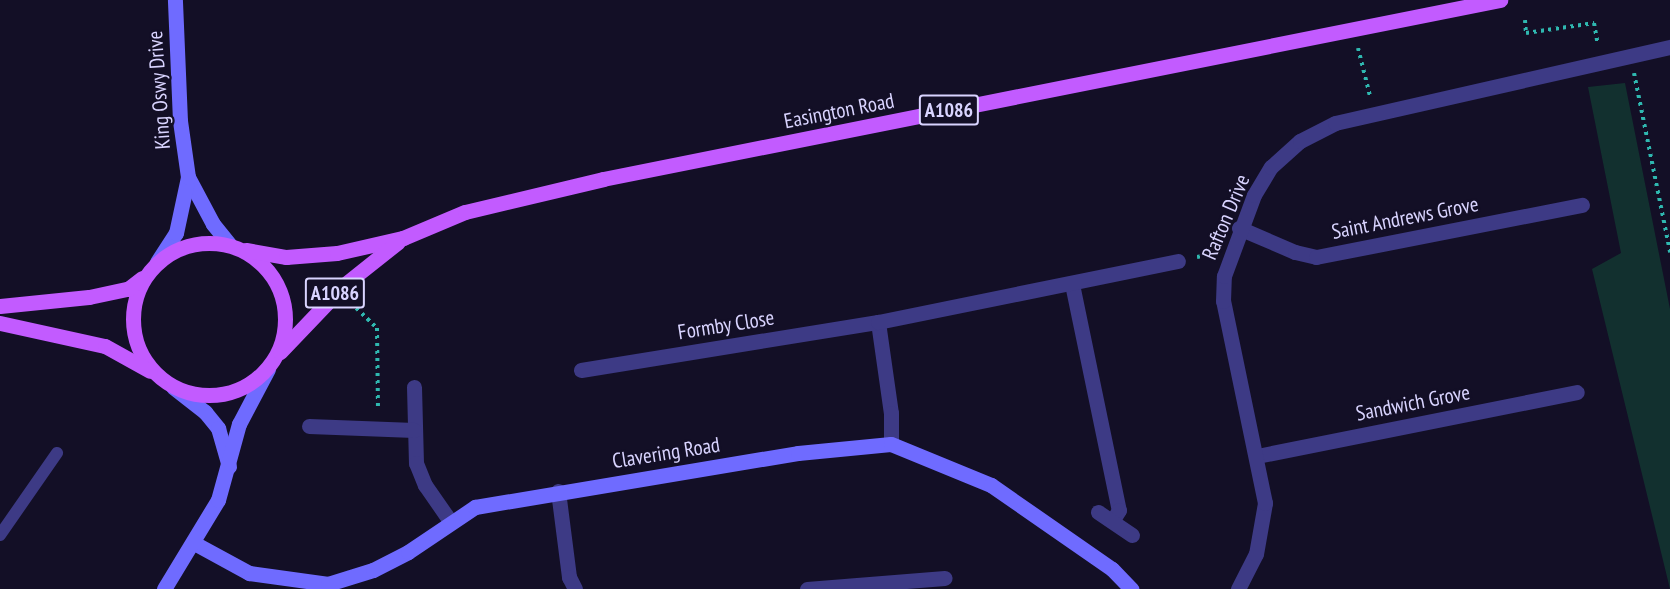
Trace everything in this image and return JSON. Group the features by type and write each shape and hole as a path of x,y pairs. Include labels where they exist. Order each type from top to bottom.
{"main road":[{"name":"Easington Road","path":"246,250 286,257 337,253 403,238 465,212 603,178 1354,31 1500,0"},
{"name":"Easington Road","path":"272,363 344,285 403,238"},
{"path":"0,306 128,289 156,262 188,244 229,244 246,250 267,268 284,301 286,327 272,363 248,386 222,395 197,395 173,387 155,374 105,346 0,323"},
{"path":"145,275 134,305 133,331 140,353 155,374"}],"street":[{"name":"King Oswy Drive","path":"175,0 180,121 188,177 213,224 229,244"},
{"name":"Rafton Drive","path":"1238,589 1256,554 1264,520 1265,503 1223,301 1231,251 1239,228 1262,181 1285,153 1317,131 1374,112 1670,47"},
{"name":"King Oswy Drive","path":"156,262 176,233 188,177"},
{"name":"Saint Andrews Grove","path":"1239,228 1295,252 1316,257 1582,205"},
{"name":"Formby Close","path":"581,370 878,322 1178,261"},
{"path":"1072,284 1119,510 1112,521"},
{"path":"878,322 891,413 891,444"},
{"path":"164,589 218,500 239,424 272,363"},
{"path":"173,387 205,411 218,428 229,466"},
{"path":"414,387 416,463 425,485 450,521"},
{"name":"Sandwich Grove","path":"1257,456 1577,392"},
{"path":"309,426 414,430"},
{"name":"Clavering Road","path":"194,543 249,573 328,586 373,570 408,552 450,521 475,507 558,491 798,453 891,444 991,484 1112,569 1131,589"},
{"path":"558,491 569,577 574,589"},
{"path":"1098,512 1132,535"},
{"path":"807,589 874,586 945,578"}],"lane":[{"path":"0,535 57,453"}],"path":[{"path":"1524,20 1527,33 1594,23 1599,52"},
{"path":"1354,31 1374,112"},
{"path":"1631,55 1670,252"},
{"path":"1178,261 1231,251"},
{"path":"351,294 347,298 377,328 378,429"}],"green space":[{"path":"1625,83 1670,309 1670,589 1592,269 1621,253 1588,87"}]}
